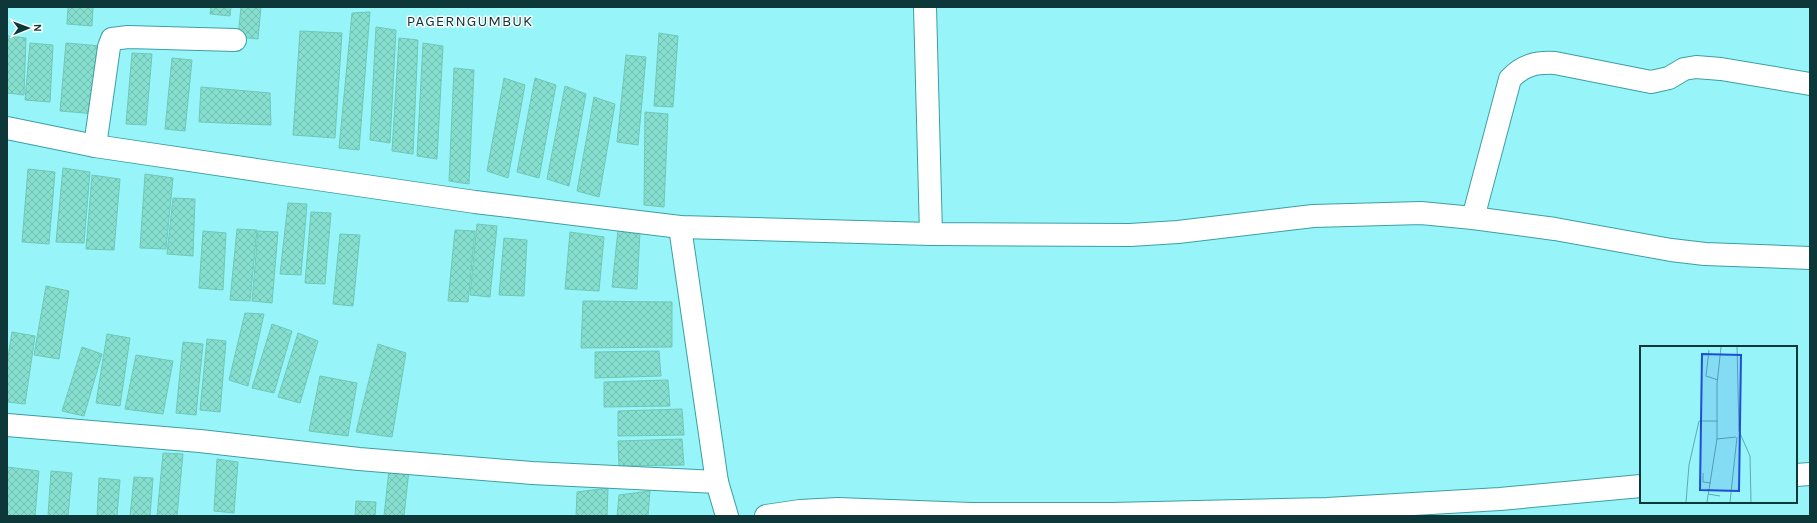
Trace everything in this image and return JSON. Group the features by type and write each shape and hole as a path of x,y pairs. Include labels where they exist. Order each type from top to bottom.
{"street":[{"path":"925,7 931,234"},
{"path":"95,146 109,47 112,39 128,37 235,40"},
{"path":"1473,218 1510,79 1517,71 1528,65 1540,62 1555,63 1651,82 1669,78 1684,69 1696,67 1721,69 1810,84"},
{"path":"7,128 95,146 475,202 680,227 931,234 1130,235 1178,232 1313,216 1421,213 1473,218 1605,237 1671,250 1746,257 1810,258"},
{"path":"680,227 717,482 727,516"},
{"path":"7,425 200,441 359,459 532,473 717,482"},
{"path":"1797,475 1810,474"},
{"path":"766,516 800,510 838,509 971,514 1112,514 1327,509 1500,499 1640,486"}],"building":[{"path":"68,7 93,7 92,26 67,24"},
{"path":"211,7 231,7 230,16 210,14"},
{"path":"241,7 261,7 258,39 238,37"},
{"path":"370,12 359,150 339,148 352,13"},
{"path":"376,27 396,30 390,143 370,140"},
{"path":"300,31 342,33 335,138 293,135"},
{"path":"659,33 678,36 673,107 654,106"},
{"path":"7,36 26,38 24,95 7,93"},
{"path":"399,38 418,40 413,154 392,151"},
{"path":"30,43 53,45 50,102 25,100"},
{"path":"66,43 101,46 96,114 60,111"},
{"path":"423,43 443,46 437,159 417,156"},
{"path":"132,53 152,54 146,125 126,124"},
{"path":"626,55 646,57 638,145 617,142"},
{"path":"172,58 192,60 185,131 165,129"},
{"path":"454,68 474,70 469,184 449,181"},
{"path":"504,78 525,85 508,178 487,171"},
{"path":"535,78 556,85 539,178 517,172"},
{"path":"565,86 586,94 569,186 547,179"},
{"path":"201,87 270,93 271,125 199,122"},
{"path":"594,97 615,104 599,197 577,191"},
{"path":"645,112 668,114 664,207 644,205"},
{"path":"63,168 90,172 84,243 56,242"},
{"path":"28,169 55,172 49,244 22,242"},
{"path":"145,174 173,178 166,249 140,248"},
{"path":"92,175 120,179 114,250 86,249"},
{"path":"173,198 195,199 193,256 167,254"},
{"path":"288,203 307,204 301,275 280,274"},
{"path":"311,212 331,213 325,284 305,283"},
{"path":"477,224 497,226 490,297 470,295"},
{"path":"237,229 257,230 250,301 230,300"},
{"path":"455,230 475,231 468,302 448,301"},
{"path":"618,230 640,232 637,289 612,287"},
{"path":"203,231 226,233 223,290 199,288"},
{"path":"258,231 278,232 272,303 252,301"},
{"path":"570,232 604,237 599,291 565,289"},
{"path":"340,234 360,235 353,306 333,304"},
{"path":"504,238 527,240 524,296 499,295"},
{"path":"46,286 69,291 59,359 34,355"},
{"path":"583,301 672,302 672,347 581,348"},
{"path":"245,313 264,314 248,386 229,380"},
{"path":"272,324 292,331 274,393 252,388"},
{"path":"12,332 35,336 25,404 7,402 7,363"},
{"path":"298,333 318,341 300,403 278,397"},
{"path":"107,334 130,338 120,406 96,403"},
{"path":"207,339 226,341 220,412 200,410"},
{"path":"183,342 203,344 196,415 176,413"},
{"path":"378,344 406,353 392,437 356,432"},
{"path":"82,347 102,354 84,416 62,411"},
{"path":"659,351 661,376 595,378 595,352"},
{"path":"136,355 173,361 163,414 125,409"},
{"path":"320,376 357,383 348,436 309,431"},
{"path":"668,380 670,406 604,407 604,382"},
{"path":"682,409 684,435 618,436 618,411"},
{"path":"682,439 684,465 619,466 618,441"},
{"path":"163,453 183,454 177,516 157,516"},
{"path":"217,459 238,462 234,513 214,511"},
{"path":"7,467 39,471 35,516 7,516"},
{"path":"389,469 409,470 404,516 384,516"},
{"path":"51,471 72,473 68,516 48,516"},
{"path":"134,477 153,478 150,516 130,516"},
{"path":"99,478 120,480 117,516 97,516"},
{"path":"608,488 607,516 576,516 577,492"},
{"path":"650,491 648,516 617,516 619,495"},
{"path":"356,501 376,502 375,516 355,516"}],"district":[{"name":"PAGERNGUMBUK","path":"470,21"}]}
